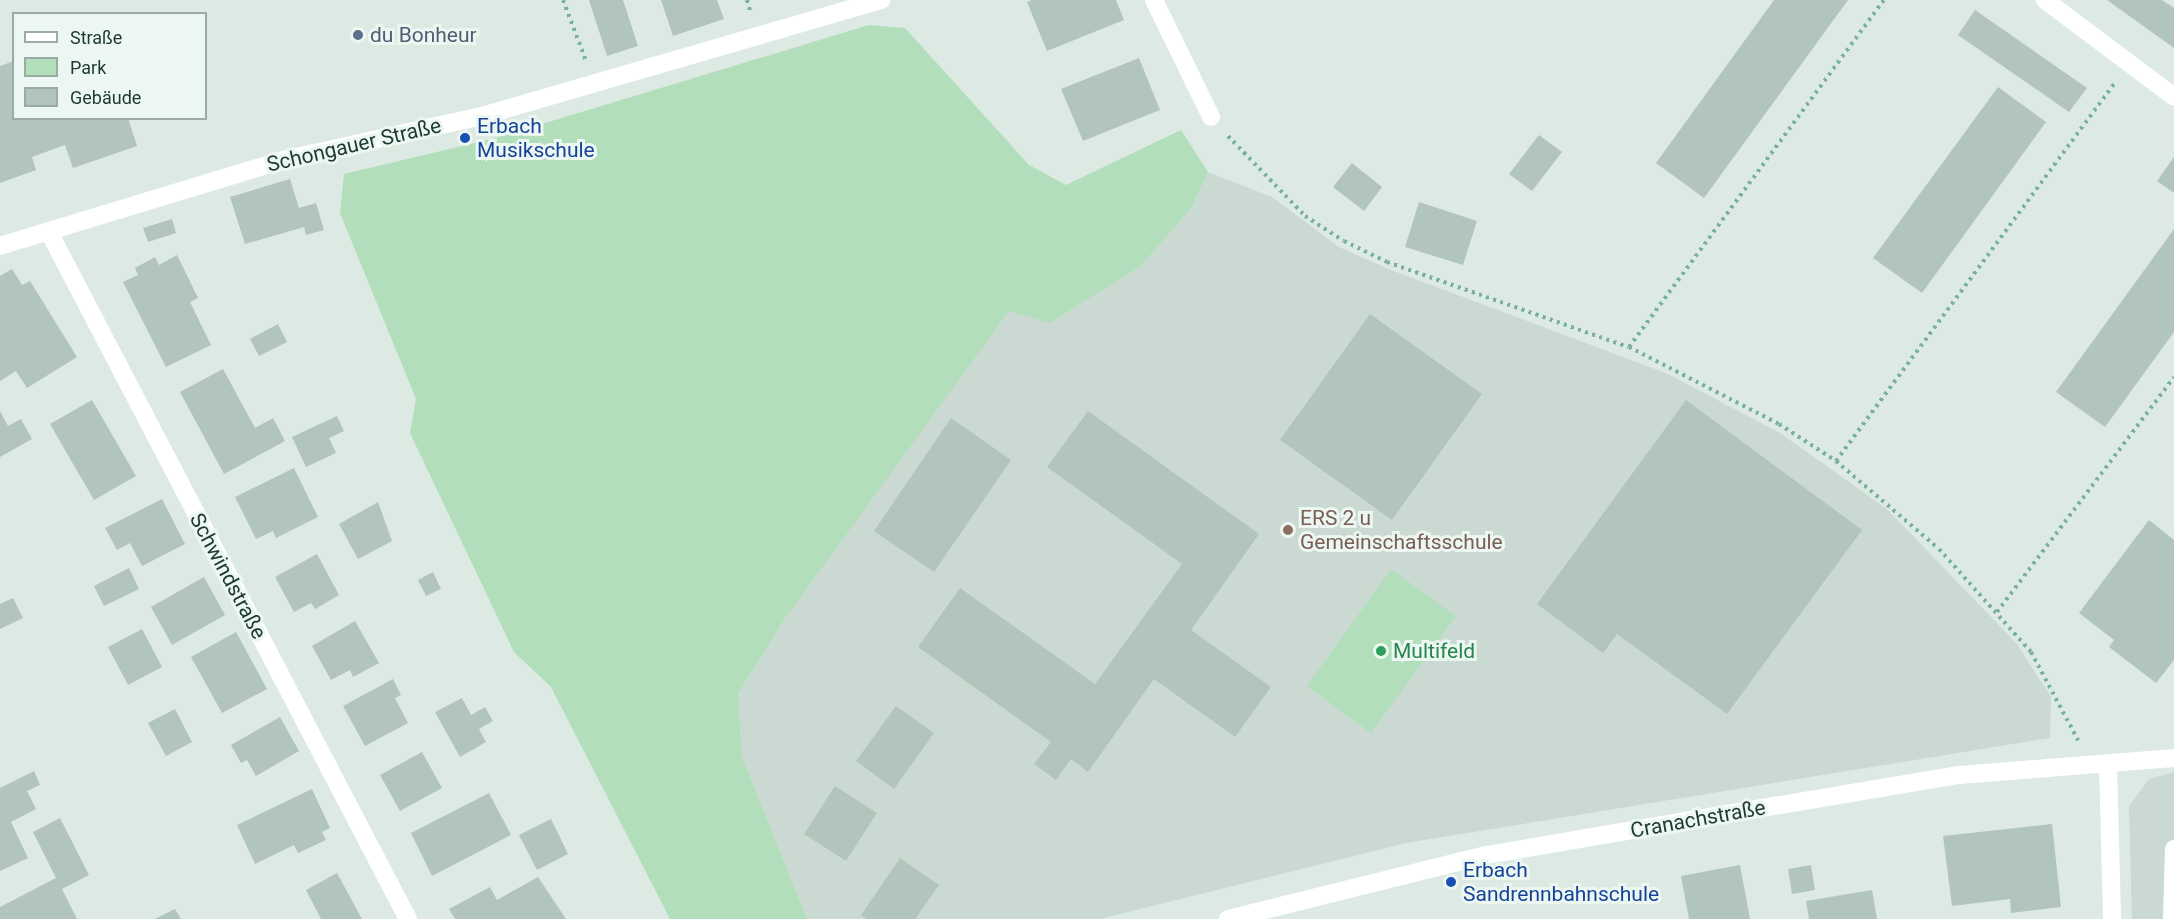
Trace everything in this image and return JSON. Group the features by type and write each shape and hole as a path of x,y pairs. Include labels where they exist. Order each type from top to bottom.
{"street":[{"name":"Schongauer Straße","path":"0,246 283,160 482,116 881,0"},
{"path":"1154,0 1211,117"},
{"path":"2045,0 2174,97"},
{"name":"Schwindstraße","path":"49,232 408,919"},
{"name":"Cranachstraße","path":"1228,919 1487,855 1959,775 2174,758"},
{"path":"2108,763 2112,919"},
{"path":"2172,919 2174,849"}],"path":[{"path":"563,0 594,84"},
{"path":"1629,347 1884,0"},
{"path":"1836,461 2129,63"},
{"path":"1211,117 1305,216 1344,241 1387,262 1629,347 1779,424 1836,461 1939,549 2031,652 2061,702 2088,765"},
{"path":"1997,612 2174,377"}],"shaded area":[{"name":"ERS 2 u Gemeinschaftsschule","path":"785,148 1050,323 1141,266 1192,207 1208,172 1272,197 1339,247 1386,268 1668,374 1780,433 1887,509 2017,644 2051,697 2050,738 1406,843 1100,919 807,919 742,757 738,694 786,617"},
{"path":"2174,772 2174,919 2132,919 2129,806 2149,779"}],"green space":[{"path":"869,25 905,28 1029,165 1066,185 1181,130 1208,172 1192,207 1141,266 1050,323 1009,311 786,617 738,694 742,757 807,919 670,919 551,687 514,652 410,433 416,399 340,213 344,174 496,138"},
{"name":"Multifeld","path":"1391,569 1456,616 1371,733 1307,686"}],"building":[{"path":"589,0 623,0 638,46 607,56"},
{"path":"661,0 717,0 724,19 673,36"},
{"path":"1032,0 1116,0 1124,20 1047,51 1027,2"},
{"path":"1774,0 1848,0 1704,198 1656,163"},
{"path":"2107,0 2162,0 2174,8 2174,48"},
{"path":"1975,10 2087,88 2069,112 1958,35"},
{"path":"1139,58 1160,110 1083,141 1061,89"},
{"path":"12,62 12,120 129,120 137,146 73,168 65,145 32,157 36,170 0,183 0,66"},
{"path":"1998,87 2046,122 1922,293 1873,258"},
{"path":"1539,135 1562,152 1532,191 1509,174"},
{"path":"2174,157 2174,193 2157,181"},
{"path":"1352,163 1382,187 1364,211 1333,187"},
{"path":"290,179 299,208 316,203 324,230 306,235 304,227 245,244 230,197"},
{"path":"1419,202 1477,221 1463,265 1405,247"},
{"path":"172,219 176,233 148,242 143,228"},
{"path":"2174,229 2174,332 2105,427 2056,392"},
{"path":"177,255 198,298 190,302 211,345 166,367 123,282 138,275 135,268 155,257 159,265"},
{"path":"12,269 22,285 30,281 77,357 27,388 16,371 0,381 0,276"},
{"path":"1370,314 1482,394 1392,520 1280,440"},
{"path":"278,324 287,342 259,356 250,339"},
{"path":"223,369 255,428 273,418 285,441 224,474 180,392"},
{"path":"92,400 136,476 94,500 50,424"},
{"path":"1686,400 1862,530 1727,714 1617,634 1603,653 1537,604"},
{"path":"0,411 8,426 21,419 32,439 0,457"},
{"path":"1088,411 1259,534 1191,630 1271,687 1235,737 1154,679 1088,772 1071,759 1056,780 1034,764 1051,742 918,647 960,588 1095,684 1182,564 1047,467"},
{"path":"337,416 344,431 329,438 336,453 306,467 292,437"},
{"path":"951,418 1011,460 934,572 874,531"},
{"path":"294,468 318,517 276,538 273,531 256,539 235,497"},
{"path":"162,499 185,544 142,566 130,543 117,550 105,528"},
{"path":"378,502 392,541 358,559 339,524"},
{"path":"2149,520 2174,540 2174,660 2156,683 2109,647 2114,640 2079,613"},
{"path":"317,554 339,595 315,609 311,603 294,612 275,577"},
{"path":"129,568 139,589 104,606 94,586"},
{"path":"433,572 441,589 426,596 418,580"},
{"path":"204,577 225,615 172,645 151,607"},
{"path":"13,598 23,618 0,629 0,604"},
{"path":"355,621 379,663 353,677 350,670 331,680 312,646"},
{"path":"142,629 162,667 128,685 108,647"},
{"path":"236,632 267,689 222,713 191,657"},
{"path":"393,679 401,695 395,698 408,723 365,746 343,706"},
{"path":"462,698 471,715 485,707 493,721 479,729 486,742 460,757 435,712"},
{"path":"896,706 934,733 894,789 856,761"},
{"path":"175,709 192,742 166,756 148,723"},
{"path":"280,717 299,751 256,776 247,760 241,763 231,745"},
{"path":"422,752 442,788 400,811 380,775"},
{"path":"34,771 40,785 27,791 36,809 11,822 28,858 0,871 0,788"},
{"path":"835,786 877,813 846,861 804,834"},
{"path":"312,789 330,828 322,832 326,840 298,853 294,845 255,864 237,825"},
{"path":"489,793 511,835 432,876 411,833"},
{"path":"60,818 89,875 62,889 77,919 0,919 0,907 56,878 33,832"},
{"path":"551,819 568,854 537,870 519,835"},
{"path":"2052,824 2061,907 2011,913 2010,899 1952,906 1943,836"},
{"path":"900,858 939,885 915,919 867,919 861,915"},
{"path":"1740,865 1750,919 1689,919 1681,876"},
{"path":"1811,865 1815,890 1792,894 1788,869"},
{"path":"337,873 362,919 321,919 306,890"},
{"path":"538,877 566,919 455,919 449,909 490,887 497,900"},
{"path":"1872,890 1877,919 1809,919 1806,901"},
{"path":"175,909 181,919 155,919"}],"place":[{"name":"du Bonheur","path":"358,35"},
{"name":"Erbach Musikschule","path":"465,138"},
{"name":"ERS 2 u Gemeinschaftsschule","path":"1288,530"},
{"name":"Multifeld","path":"1381,651"},
{"name":"Erbach Sandrennbahnschule","path":"1451,882"}]}
